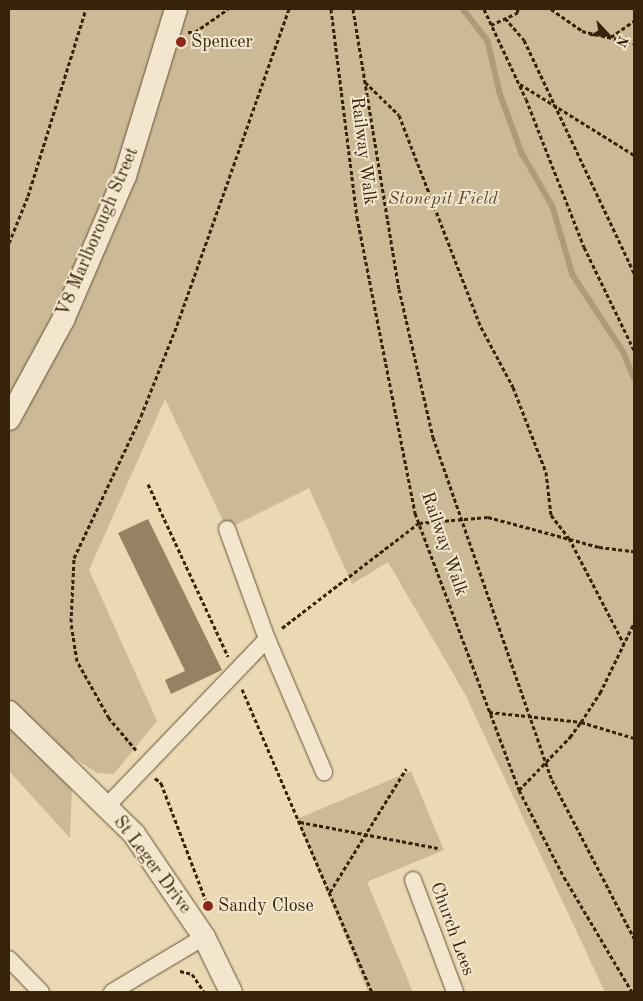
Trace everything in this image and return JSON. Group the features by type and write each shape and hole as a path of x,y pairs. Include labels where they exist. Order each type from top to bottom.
{"street":[{"name":"V8 Marlborough Street","path":"9,419 63,320 126,176 171,32 176,9"},
{"path":"227,530 267,639 324,772"},
{"path":"107,806 267,639"},
{"name":"St Leger Drive","path":"9,712 134,834 204,937 231,992"},
{"name":"Church Lees","path":"413,880 454,992"},
{"path":"112,992 204,937"},
{"path":"9,959 41,992"}],"path":[{"path":"9,243 28,196 86,9"},
{"path":"171,32 195,32 228,9"},
{"path":"208,905 161,783 144,766 134,744 109,718 77,661 71,622 74,558 141,416 178,325 289,9"},
{"name":"Railway Walk","path":"331,9 357,217 419,523 519,790 564,877 632,992"},
{"path":"484,9 519,84 584,246 634,350"},
{"path":"491,25 517,13 518,9"},
{"path":"550,9 582,31 634,43"},
{"path":"354,10 364,82 399,289 433,437 460,518 532,716 552,780 634,938"},
{"path":"505,18 524,40 634,273"},
{"path":"610,37 634,21"},
{"path":"364,82 399,114 481,327 513,387 546,472 551,515 569,538 624,644"},
{"path":"519,84 634,155"},
{"path":"148,484 235,672 372,992"},
{"path":"267,639 419,523 488,517 599,547 634,551"},
{"path":"519,790 581,722 600,693 634,623"},
{"path":"490,712 581,722 634,738"},
{"path":"330,893 364,834 406,769"},
{"path":"299,822 438,848"},
{"path":"159,963 192,974 204,992"}],"green space":[{"name":"Stonepit Field","path":"9,9 634,9 634,992 605,992 465,694 388,562 352,584 309,488 227,529 165,399 89,570 157,721 114,774 97,773 27,727 72,787 70,838 9,771"},
{"path":"411,771 444,850 367,882 413,992 368,992 297,819"}],"building":[{"path":"148,519 222,670 171,694 165,680 185,671 118,533"}],"waterway":[{"path":"463,9 488,41 500,93 522,153 553,207 573,275 623,351 634,377"}],"place":[{"name":"Spencer","path":"181,42"},
{"name":"Sandy Close","path":"208,906"}]}
